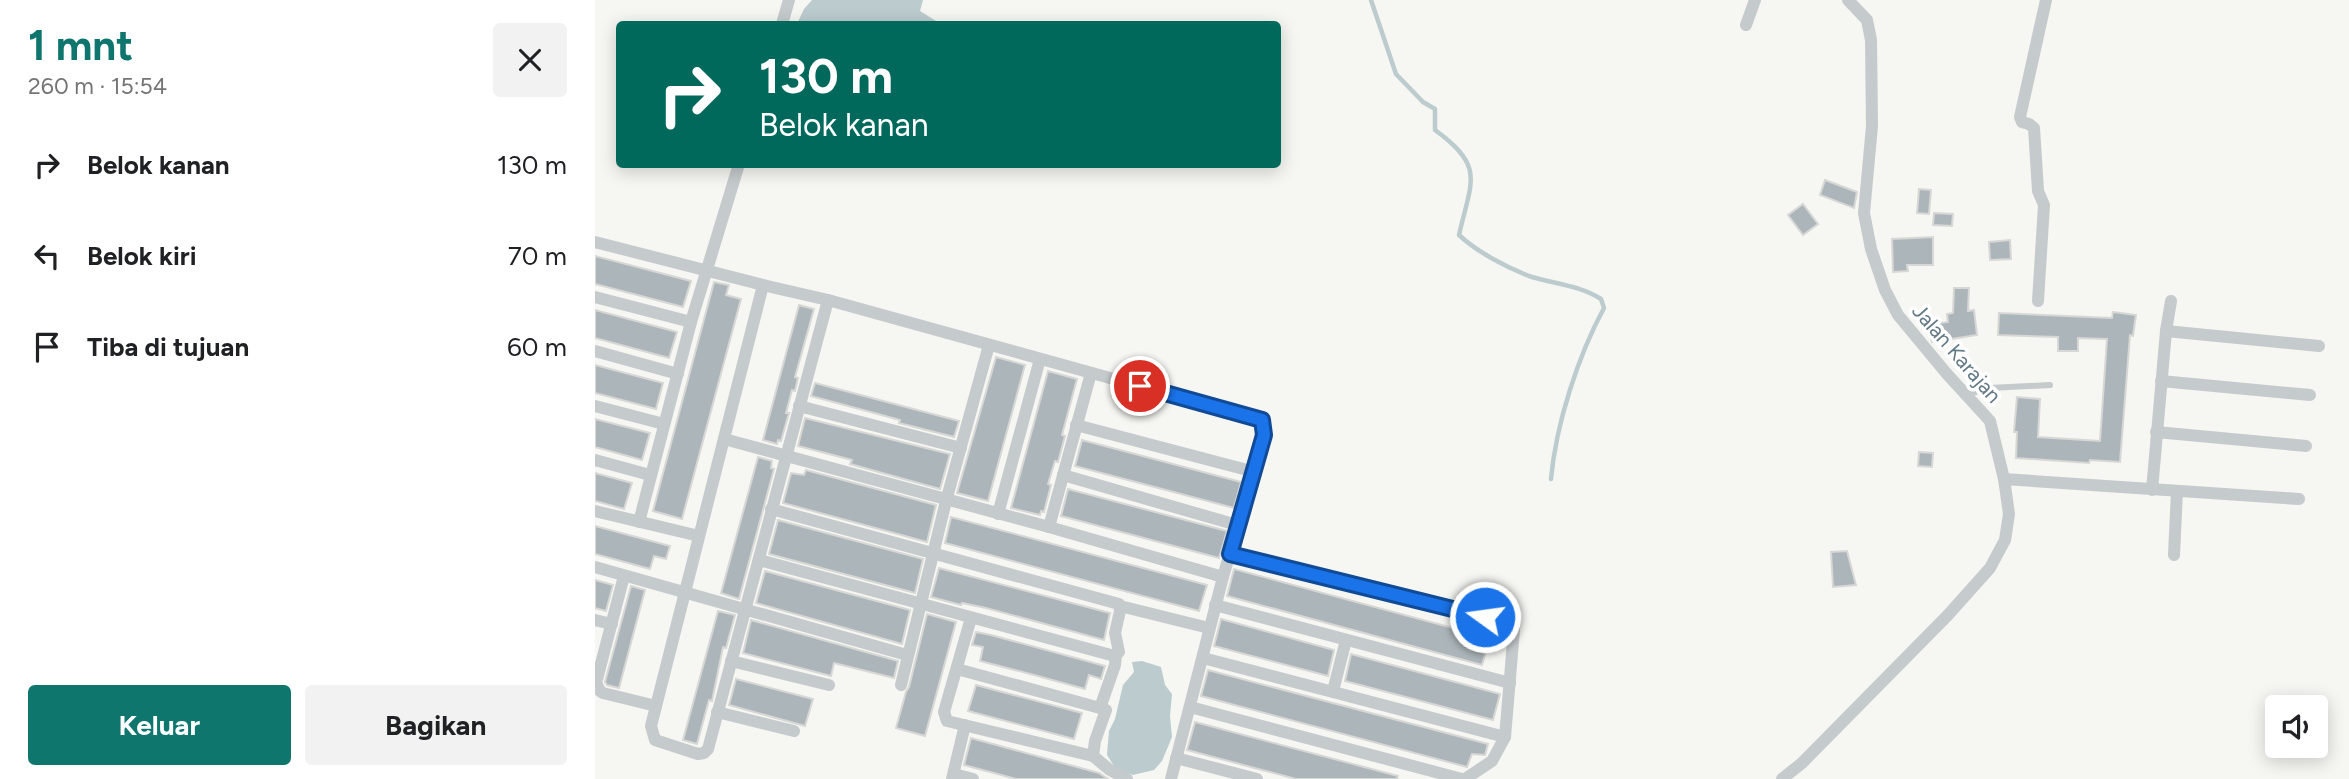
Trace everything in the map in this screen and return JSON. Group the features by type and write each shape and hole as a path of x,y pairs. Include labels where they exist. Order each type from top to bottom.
{"street":[{"path":"783,21 789,0"},
{"path":"1746,25 1755,0"},
{"name":"Jalan Karajan","path":"1782,779 1948,615 1990,568 2007,532 2009,514 2004,479 1990,421 1898,314 1885,290 1868,238 1864,213 1872,126 1871,40 1867,20 1848,0"},
{"path":"2038,301 2044,211 2038,191 2034,128 2022,122 2020,117 2046,0"},
{"path":"639,522 691,322 738,168"},
{"path":"595,242 828,300 1262,420 1264,435 1255,472 1215,605 1171,779"},
{"path":"762,285 651,726 655,740 698,754 708,749 828,300"},
{"path":"595,297 691,322"},
{"path":"2152,490 2171,301"},
{"path":"2166,331 2319,346"},
{"path":"901,685 946,501 989,345"},
{"path":"595,351 678,374"},
{"path":"998,514 1040,359"},
{"path":"1049,527 1091,373"},
{"path":"2161,381 2310,395"},
{"path":"595,406 664,424"},
{"path":"799,406 961,448"},
{"path":"1076,425 1255,472"},
{"path":"2156,432 2306,446"},
{"path":"724,439 1223,577"},
{"path":"595,460 650,475"},
{"path":"1063,475 1237,525"},
{"path":"2004,479 2299,499"},
{"path":"2174,555 2177,491"},
{"path":"771,509 1120,606 1209,628"},
{"path":"595,511 699,536"},
{"path":"1190,707 1464,779 1492,761 1505,737 1514,630 1510,623 1230,554"},
{"path":"759,560 1116,655"},
{"path":"595,567 907,655"},
{"path":"624,576 596,676 597,687 603,693 656,706"},
{"path":"1215,605 1510,683"},
{"path":"1100,708 1119,651 1115,634 1120,606"},
{"path":"971,618 944,712 947,720 1093,756 1123,778"},
{"path":"595,620 612,624"},
{"path":"1333,691 1346,640"},
{"path":"1203,658 1505,737"},
{"path":"731,661 829,685"},
{"path":"957,669 1106,710 1095,741 1093,756"},
{"path":"717,712 794,732"},
{"path":"965,725 953,776 973,779"},
{"path":"1176,758 1257,779"}],"lane":[{"path":"1966,395 1989,388 2050,385"}],"shaded area":[{"path":"812,0 923,0 920,11 936,21 798,21"},
{"path":"1142,661 1161,667 1165,685 1172,694 1172,737 1162,761 1154,770 1133,775 1116,769 1107,755 1109,731 1115,719 1123,685 1134,672 1132,662"}],"building":[{"path":"1825,180 1857,192 1854,208 1820,195"},
{"path":"1919,189 1931,190 1929,214 1917,213"},
{"path":"1803,204 1818,224 1803,235 1788,215"},
{"path":"1934,213 1953,214 1952,226 1933,225"},
{"path":"1933,237 1933,265 1907,265 1908,271 1893,272 1892,239"},
{"path":"2010,240 2011,259 1990,260 1989,242"},
{"path":"595,256 691,281 683,307 595,284"},
{"path":"714,282 729,285 726,295 741,299 682,519 653,511"},
{"path":"1954,288 1969,288 1968,311 1974,310 1977,335 1932,342 1929,330 1933,329 1932,324 1948,322 1947,314 1953,313"},
{"path":"799,305 814,309 795,377 798,378 795,391 792,390 786,413 789,413 781,441 778,440 777,444 763,440"},
{"path":"595,310 677,332 669,358 595,338"},
{"path":"2113,312 2136,315 2133,336 2130,335 2120,462 2090,460 2089,463 2016,458 2017,432 2014,432 2017,397 2040,399 2038,437 2100,441 2107,339 2078,338 2078,351 2058,351 2058,337 1998,335 1999,313 2112,318"},
{"path":"996,357 1025,365 988,501 957,493"},
{"path":"595,365 663,383 656,409 595,393"},
{"path":"1048,371 1077,379 1062,435 1065,436 1058,462 1055,461 1044,512 1041,511 1040,515 1011,508"},
{"path":"815,383 959,421 954,437 811,396"},
{"path":"805,418 950,454 940,489 850,464 852,460 798,446"},
{"path":"595,419 650,433 642,460 595,447"},
{"path":"1082,440 1241,482 1234,508 1075,466"},
{"path":"1919,452 1933,453 1932,467 1918,466"},
{"path":"758,457 772,461 771,468 774,469 739,599 721,593"},
{"path":"806,470 936,505 927,542 783,503 791,473 804,475"},
{"path":"595,473 632,483 624,509 595,501"},
{"path":"1068,489 1227,531 1219,558 1061,516"},
{"path":"951,517 1207,585 1199,611 945,543"},
{"path":"778,520 923,559 915,593 769,554"},
{"path":"595,526 670,546 666,559 654,556 650,569 595,554"},
{"path":"1847,551 1856,585 1833,587 1831,552"},
{"path":"939,568 1110,613 1104,640 986,608 931,597"},
{"path":"1234,569 1490,638 1482,665 1227,596"},
{"path":"765,571 910,610 902,644 756,603"},
{"path":"595,580 613,585 606,611 595,608"},
{"path":"631,586 645,590 619,688 605,682"},
{"path":"718,611 735,615 726,648 723,647 712,701 709,700 697,744 683,740"},
{"path":"927,614 956,622 925,736 896,728"},
{"path":"1221,619 1334,650 1328,676 1214,646"},
{"path":"751,620 898,661 894,678 834,663 831,676 743,653"},
{"path":"976,632 1105,666 1101,679 1089,675 1085,689 980,661 983,647 972,645"},
{"path":"1351,654 1500,694 1493,720 1345,681"},
{"path":"1208,670 1488,744 1485,755 1472,754 1467,767 1201,696"},
{"path":"736,679 813,699 805,726 729,705"},
{"path":"976,685 1082,713 1074,739 968,711"},
{"path":"1195,722 1398,776 1397,779 1296,779 1187,750"},
{"path":"971,738 1099,773 1108,779 1016,779 964,765"}],"waterway":[{"path":"1371,0 1396,74 1423,102 1435,109 1435,130 1462,154 1468,165 1470,188 1459,235 1501,264 1601,299 1604,308 1577,369 1563,413 1551,479"}],"route":[{"path":"1140,386 1262,420 1264,435 1230,554 1485,617"}]}
